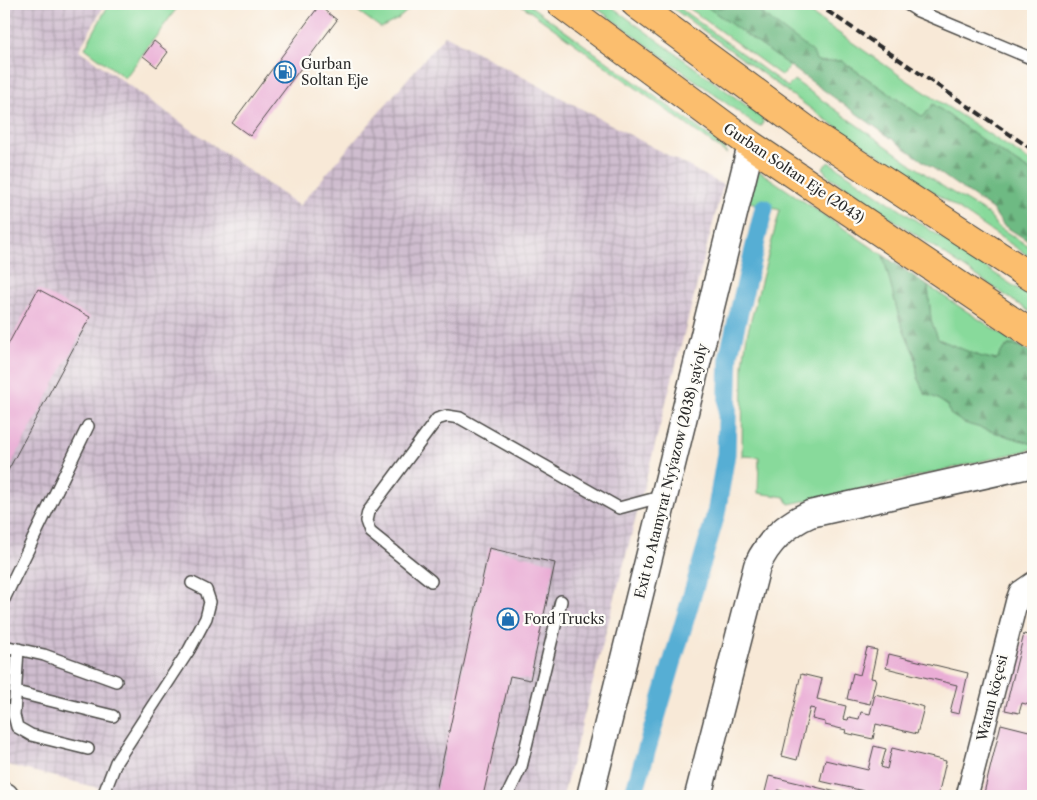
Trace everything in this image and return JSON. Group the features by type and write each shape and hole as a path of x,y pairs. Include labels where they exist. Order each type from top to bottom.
{"highway":[{"name":"Gurban Soltan Eje (2043)","path":"561,4 751,145 1033,335"},
{"path":"636,4 815,136 1033,278"}],"street":[{"name":"Exit to Atamyrat Nyýazow (2038) şaýoly","path":"590,796 751,145"},
{"path":"698,796 757,566 763,553 781,531 794,521 810,514 1033,464"},
{"name":"Watan köçesi","path":"967,796 1017,600 1020,592 1033,583"}],"lane":[{"path":"908,4 918,11 1033,59"},
{"path":"432,581 370,532 366,521 368,512 437,419 447,416 460,418 619,508 665,496"},
{"path":"4,600 88,426"},
{"path":"104,796 116,762 189,650 206,618 210,602 206,590 192,583"},
{"path":"507,796 521,767 561,601"},
{"path":"4,646 44,656 116,681"},
{"path":"18,649 14,714 18,727 31,735 88,749"},
{"path":"16,692 113,716"}],"shaded area":[{"path":"4,4 105,4 79,50 299,206 445,35 723,185 563,796 130,796 4,764"}],"green space":[{"path":"109,4 180,4 125,78 85,48"},
{"path":"348,4 415,4 398,19 381,28"},
{"path":"520,4 528,4 723,146 727,154"},
{"path":"591,4 608,4 762,117 762,126 756,125"},
{"path":"667,4 674,4 788,87 794,80 945,188 988,214 997,226 1033,249 1033,259 822,117"},
{"path":"683,4 703,4 790,66 782,76"},
{"path":"703,4 749,4 813,52 816,60 823,62 842,61 923,117 933,104 978,137 1033,173 1033,244 1003,225 992,209"},
{"path":"749,4 797,4 905,79 1033,163 1033,173 978,137 933,104 923,117 842,61 822,62 815,60 771,20"},
{"path":"829,162 1033,299 1033,314 826,174 823,167"},
{"path":"753,167 883,255 900,321 915,356 918,379 925,394 949,406 950,414 964,423 1033,444 1033,449 859,490 789,504 785,497 758,493 759,457 742,456 743,365 747,335 780,210 746,201"},
{"path":"883,255 928,286 931,320 938,339 979,356 996,360 1009,345 1020,346 1033,354 1033,444 964,423 950,414 948,406 936,398 925,394 918,379 915,356 900,321"},
{"path":"928,286 1020,346 1008,345 996,360 979,356 938,339 931,320"}],"building":[{"path":"319,6 337,20 250,136 232,123"},
{"path":"154,41 168,52 157,67 143,56"},
{"path":"38,289 90,317 4,478 4,352"},
{"name":"Ford Trucks","path":"489,548 555,563 530,680 510,676 483,796 435,796"},
{"path":"1024,634 1033,637 1033,706 1022,703 1019,713 1005,710"},
{"path":"867,648 877,650 871,678 876,679 870,704 847,699 853,673 860,675"},
{"path":"889,654 968,673 959,714 950,712 957,685 886,668"},
{"path":"801,674 822,679 817,699 846,706 843,719 848,720 849,717 859,719 861,712 870,714 875,694 924,707 917,734 876,724 873,739 845,733 846,730 825,725 825,722 812,719 815,709 810,708 797,760 782,756"},
{"path":"1001,724 1033,732 1032,796 988,796 989,794 984,793"},
{"path":"874,746 886,749 881,767 887,769 892,748 946,761 938,796 886,796 820,781 825,760 868,770"},
{"path":"769,776 849,795 850,793 862,796 789,796 790,793 778,790 777,796 764,796"}],"waterway":[{"path":"633,796 716,514 726,454 729,354 764,208"}],"railway":[{"path":"817,4 1033,150"}],"place":[{"name":"Gurban Soltan Eje","path":"285,72"},
{"name":"Ford Trucks","path":"508,619"}]}
